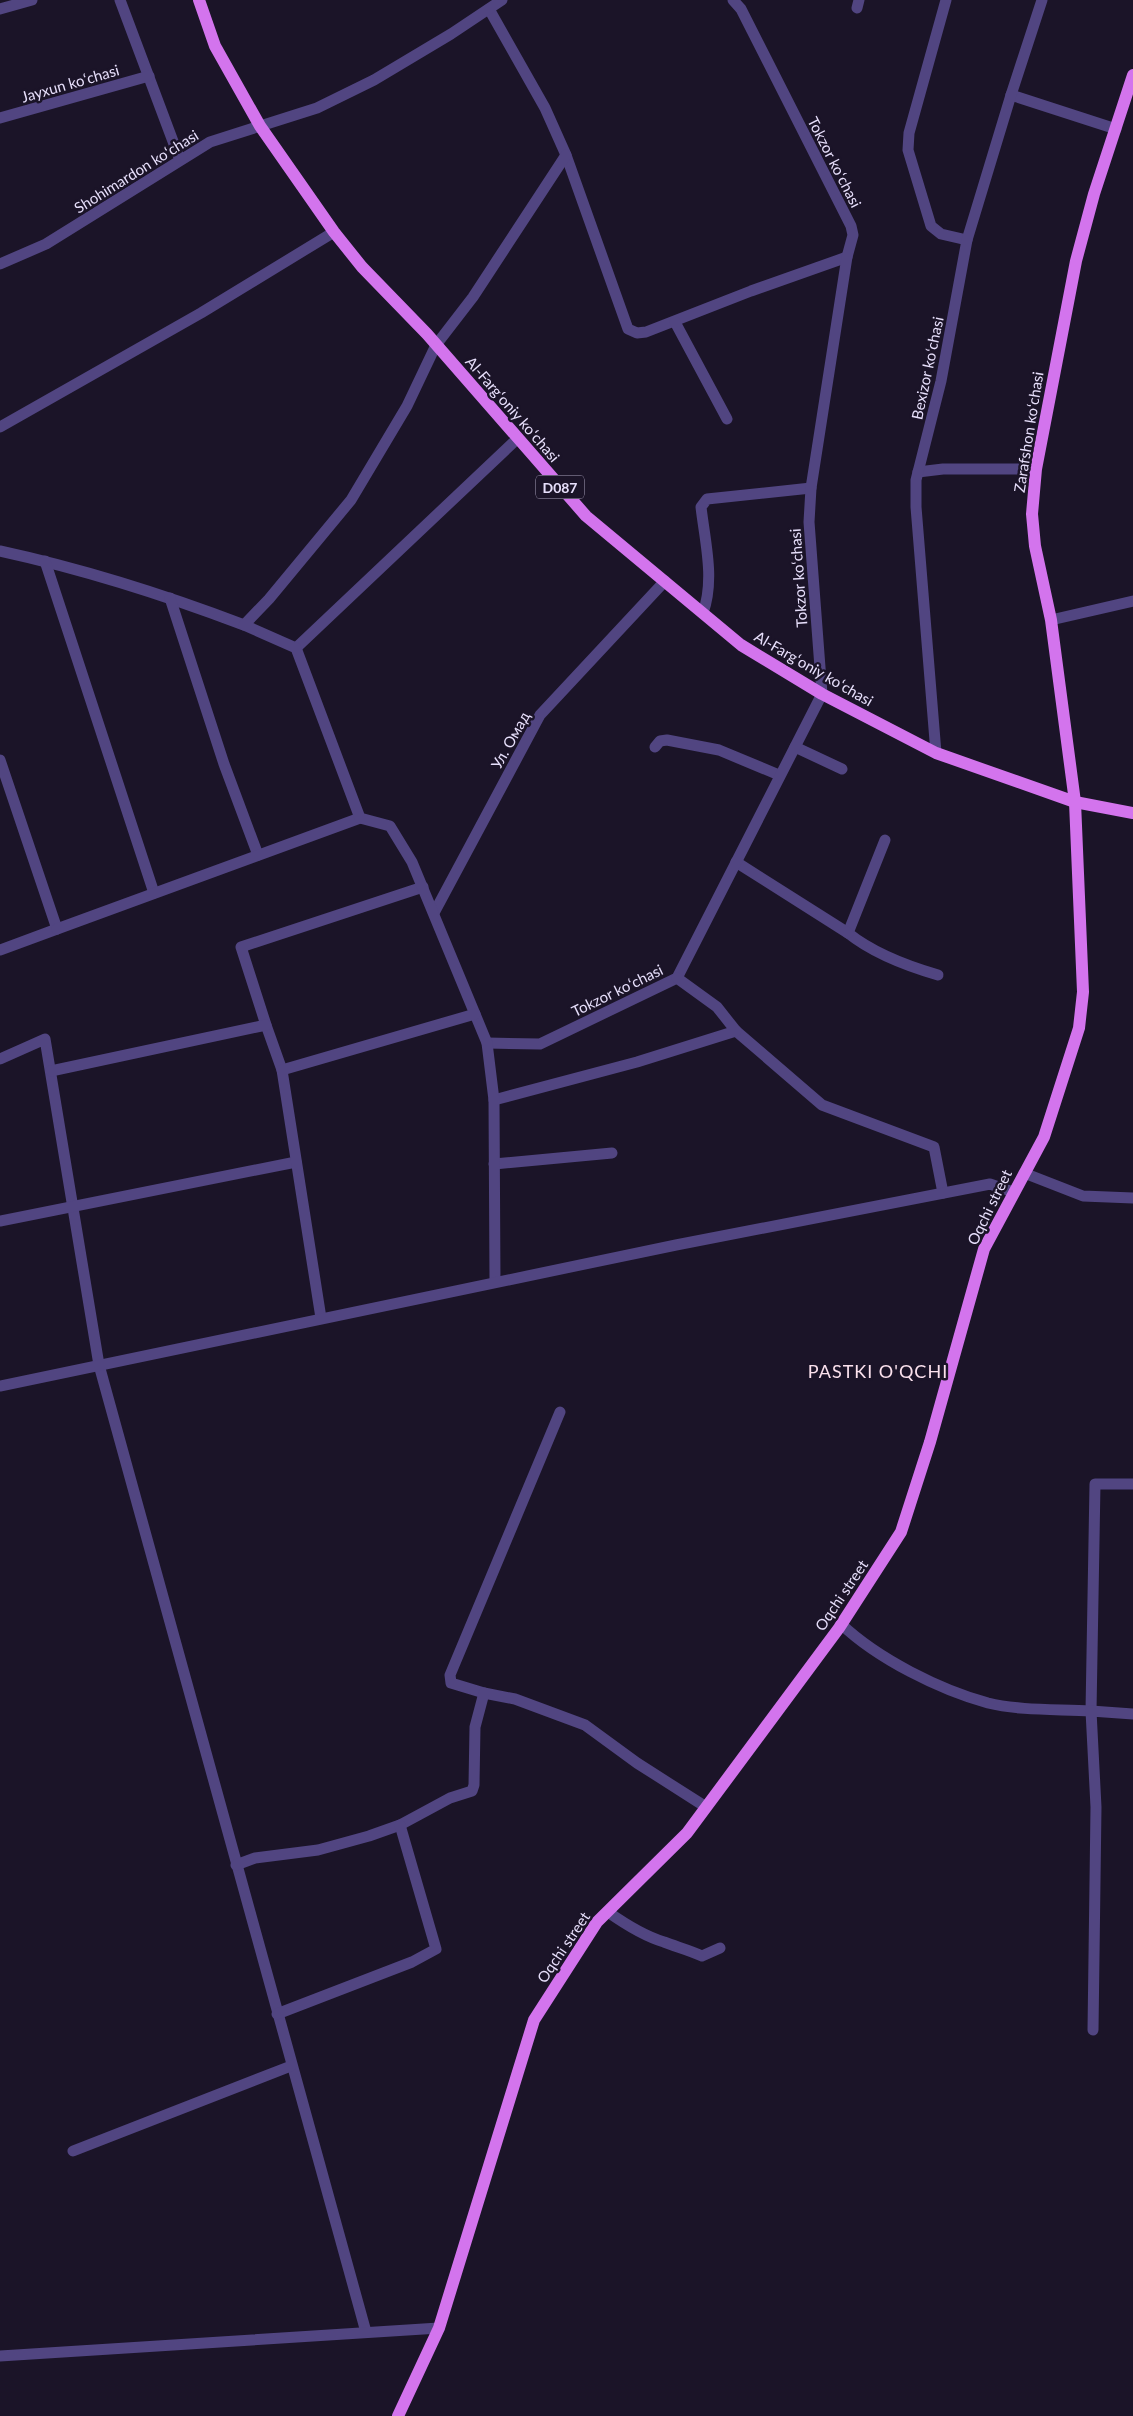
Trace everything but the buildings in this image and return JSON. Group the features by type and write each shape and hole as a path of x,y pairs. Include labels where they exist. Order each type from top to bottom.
{"main road":[{"name":"Al-Fargʻoniy koʻchasi","path":"199,0 215,46 260,126 334,232 362,268 436,345 586,516 741,645 822,694 936,752 1075,802"},
{"name":"Zarafshon koʻchasi","path":"1075,802 1051,620 1034,546 1032,514 1036,469 1076,261 1094,194 1133,75"},
{"name":"D087","path":"1075,802 1133,813"},
{"name":"Oqchi street","path":"398,2416 438,2328 534,2020 597,1922 687,1833 841,1624 901,1532 930,1442 984,1249 1044,1137 1079,1028 1083,992 1075,802"}],"street":[{"path":"0,9 32,0"},
{"path":"120,0 180,160"},
{"name":"Shohimardon koʻchasi","path":"0,264 46,244 210,142 317,108 374,80 502,0"},
{"name":"Tokzor koʻchasi","path":"487,1043 540,1044 676,978 822,694 809,522 811,488 847,257 853,235 851,226 740,9 733,0"},
{"path":"946,0 909,133 908,150 931,226 941,234 967,240"},
{"name":"Bexizor koʻchasi","path":"936,752 916,507 918,472 942,381 967,240 1042,0"},
{"path":"489,9 545,108 566,155 628,329 637,334 675,322 751,291 847,257"},
{"name":"Jayxun koʻchasi","path":"0,118 149,76"},
{"path":"1011,95 1116,129"},
{"path":"244,625 269,599 351,500 408,406 436,345 473,298 566,155"},
{"path":"0,427 193,317 334,232"},
{"path":"675,322 727,419"},
{"path":"296,648 518,438"},
{"path":"918,472 1036,469"},
{"path":"703,613 709,597 710,578 701,507 703,502 707,499 811,488"},
{"path":"0,551 45,561 170,598 244,625 296,648 360,818"},
{"path":"45,561 154,893"},
{"name":"Ул. Омад","path":"434,913 540,715 665,581"},
{"path":"170,598 224,764 258,855"},
{"path":"1051,620 1133,601"},
{"path":"655,747 660,741 667,740 719,750 779,775"},
{"path":"795,747 842,769"},
{"path":"0,760 57,929"},
{"path":"0,950 360,818 390,826 412,862 487,1043 494,1100 496,1282"},
{"path":"848,933 885,840"},
{"path":"736,862 857,940 900,963 938,974"},
{"path":"322,1318 282,1070 242,947 423,887"},
{"path":"676,978 717,1007 736,1030 822,1105 934,1147 943,1193"},
{"path":"282,1070 475,1014"},
{"path":"51,1071 266,1025"},
{"path":"494,1100 637,1062 736,1030"},
{"path":"0,1059 45,1039 99,1365 366,2332"},
{"path":"494,1164 612,1154"},
{"path":"0,1221 296,1162"},
{"path":"1024,1173 1083,1196 1133,1198"},
{"path":"0,1386 496,1282 943,1193 990,1184 1013,1192"},
{"path":"560,1412 450,1675 451,1684 515,1699 586,1725 637,1763 706,1806"},
{"path":"1093,2030 1096,1807 1091,1711 1094,1484 1133,1484"},
{"path":"841,1624 854,1636 895,1663 960,1693 990,1703 1133,1714"},
{"path":"236,1865 255,1858 318,1850 400,1825 450,1798 472,1791 474,1785 475,1727 484,1693"},
{"path":"277,2014 412,1962 436,1949 400,1825"},
{"path":"608,1912 644,1934 684,1947 702,1956 720,1948"},
{"path":"73,2151 291,2066"},
{"path":"0,2356 438,2328"}],"district":[{"name":"PASTKI O'QCHI","path":"878,1371"}]}
